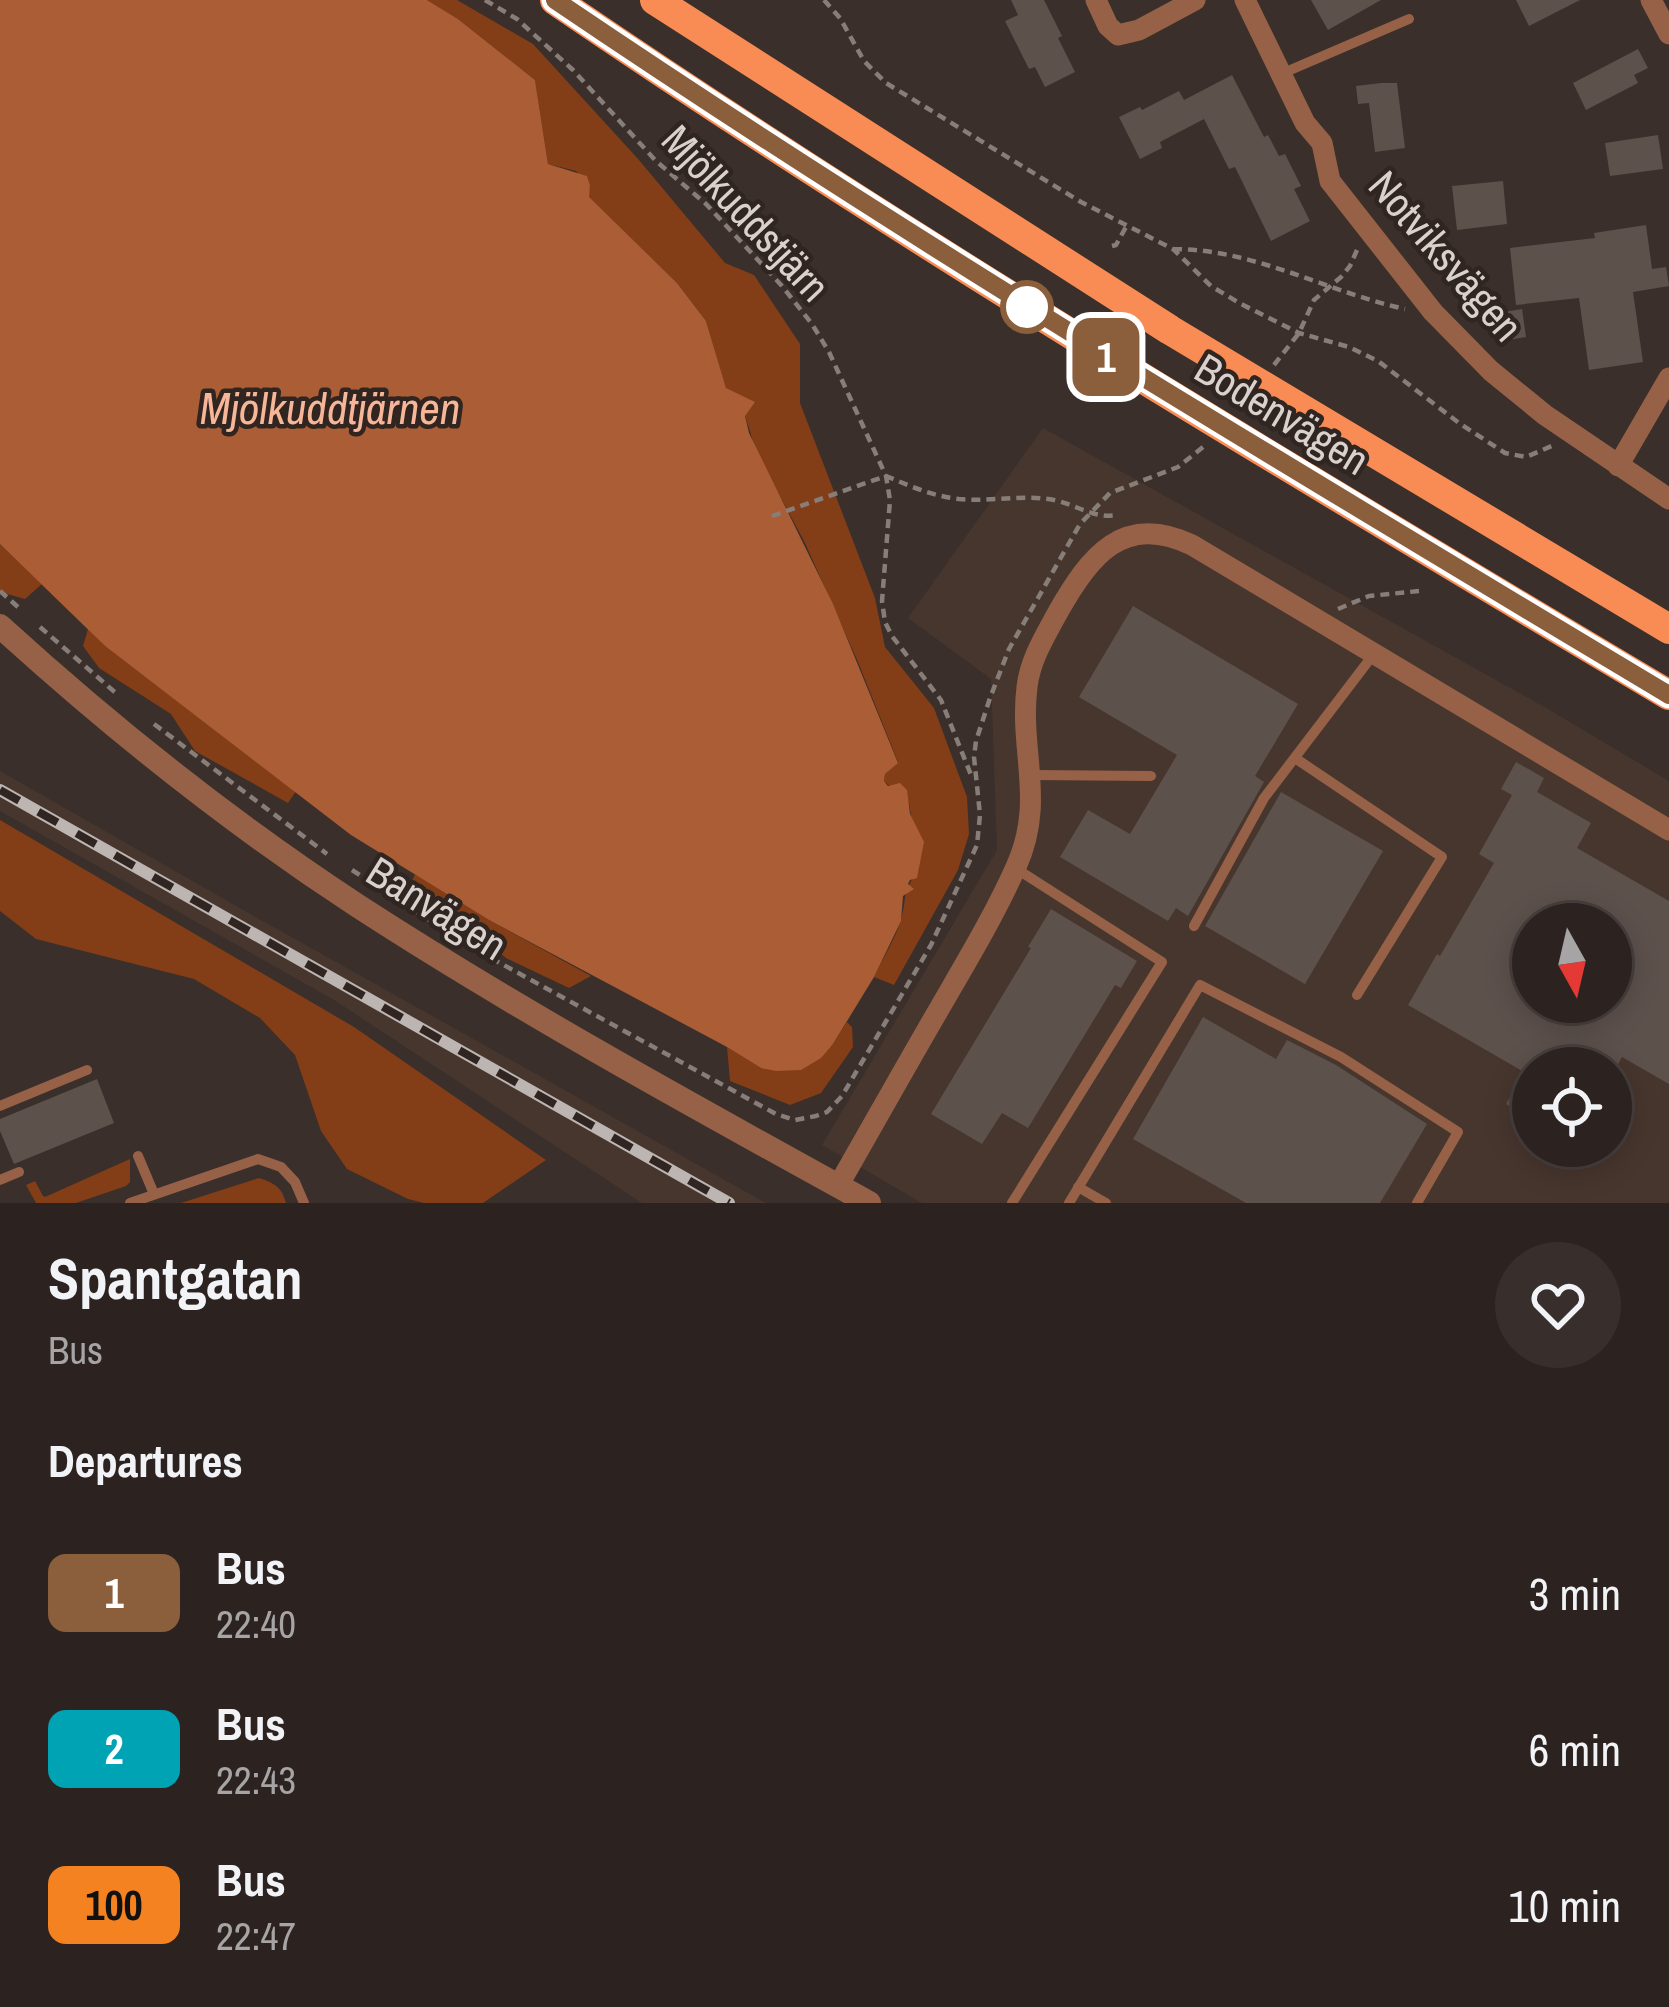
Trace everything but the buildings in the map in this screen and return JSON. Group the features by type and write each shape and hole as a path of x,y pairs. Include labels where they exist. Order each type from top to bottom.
{"main road":[{"name":"Bodenvägen","path":"556,0 812,171 1059,327 1669,695"},
{"name":"Bodenvägen","path":"655,0 1170,330 1669,629"}],"street":[{"path":"1096,0 1112,32 1126,35 1195,0"},
{"name":"Notviksvägen","path":"1244,0 1305,123 1322,143 1330,181 1433,312 1509,386 1669,500"},
{"path":"1651,0 1669,34"},
{"path":"1618,466 1669,378"},
{"path":"838,1186 1015,868 1030,822 1032,775 1025,707 1036,654 1090,561 1123,538 1143,533 1174,536 1192,545 1669,830"},
{"name":"Banvägen","path":"0,626 183,780 357,905 550,1023 869,1203"}],"lane":[{"path":"1281,74 1409,19"},
{"path":"1194,926 1264,797 1373,655"},
{"path":"1294,758 1442,857 1357,995"},
{"path":"1032,775 1151,776"},
{"path":"1012,1203 1162,962 1015,868"},
{"path":"1069,1203 1201,985 1341,1057 1458,1132 1418,1203"},
{"path":"0,1106 87,1070"},
{"path":"138,1156 154,1194"},
{"path":"130,1203 258,1159 280,1167 295,1182 304,1203"},
{"path":"0,1180 19,1172"},
{"path":"1078,1187 1106,1203"}],"path":[{"name":"Mjölkuddstjärn","path":"484,0 517,19 573,70 656,161 706,204 812,324 886,476 890,500 882,602 885,622 941,700 974,780"},
{"path":"824,0 864,61 886,83 1082,202 1173,249 1211,286 1299,333 1378,361 1505,453 1526,457 1552,447 1535,433"},
{"path":"1112,246 1127,225"},
{"path":"1274,365 1299,333 1314,300 1351,266 1360,244"},
{"path":"1173,249 1282,269 1409,310"},
{"path":"468,945 752,1103 795,1120 827,1112 861,1068 932,945 969,865 980,828 974,780 976,741 1009,649 1050,575 1089,514 1110,494 1178,467 1206,444"},
{"path":"772,516 886,476 928,494 962,500 1027,496 1060,501 1089,514"},
{"path":"0,591 121,697"},
{"path":"1326,627 1340,606 1388,592 1419,591"},
{"path":"152,722 334,859"},
{"path":"353,872 449,933"}],"shaded area":[{"path":"427,0 457,0 533,44 725,263 754,275 800,344 800,403 875,598 885,647 934,708 967,797 969,834 958,870 894,985 874,977 919,869 909,803 884,781 898,762 805,543 756,451 739,396 726,389 706,321 677,283 588,197 590,186 576,171 548,164 535,80"},
{"path":"1043,428 1669,781 1669,1203 922,1203 822,1145 997,850 991,679 908,618"},
{"path":"0,544 42,584 25,599 0,592"},
{"path":"88,629 296,791 288,803 195,751 171,714 99,668 83,646"},
{"path":"0,771 766,1203 642,1203 334,1000 0,811"},
{"path":"0,820 354,1027 546,1160 483,1203 408,1199 347,1169 321,1131 295,1055 260,1018 194,979 36,939 0,911"},
{"path":"415,874 591,976 569,988 506,958 467,924 410,886"},
{"path":"847,1022 852,1027 853,1047 821,1093 790,1105 730,1081 727,1047 761,1068 833,1044"},
{"path":"130,1159 126,1186 76,1203 36,1203 26,1185 35,1181 45,1197"},
{"path":"259,1178 277,1186 286,1203 181,1203"}],"water":[{"name":"Mjölkuddtjärnen","path":"0,0 427,0 535,80 548,164 587,176 589,197 677,283 706,321 726,388 755,402 745,416 749,433 833,604 898,763 884,781 888,786 900,783 907,790 910,814 924,842 917,878 908,884 914,889 903,896 901,921 874,977 821,1058 801,1070 761,1068 489,920 351,835 105,646 0,544"}],"railway":[{"path":"0,790 729,1203"}],"bus line":[{"name":"1","path":"555,0 1059,327 1669,695"}]}
